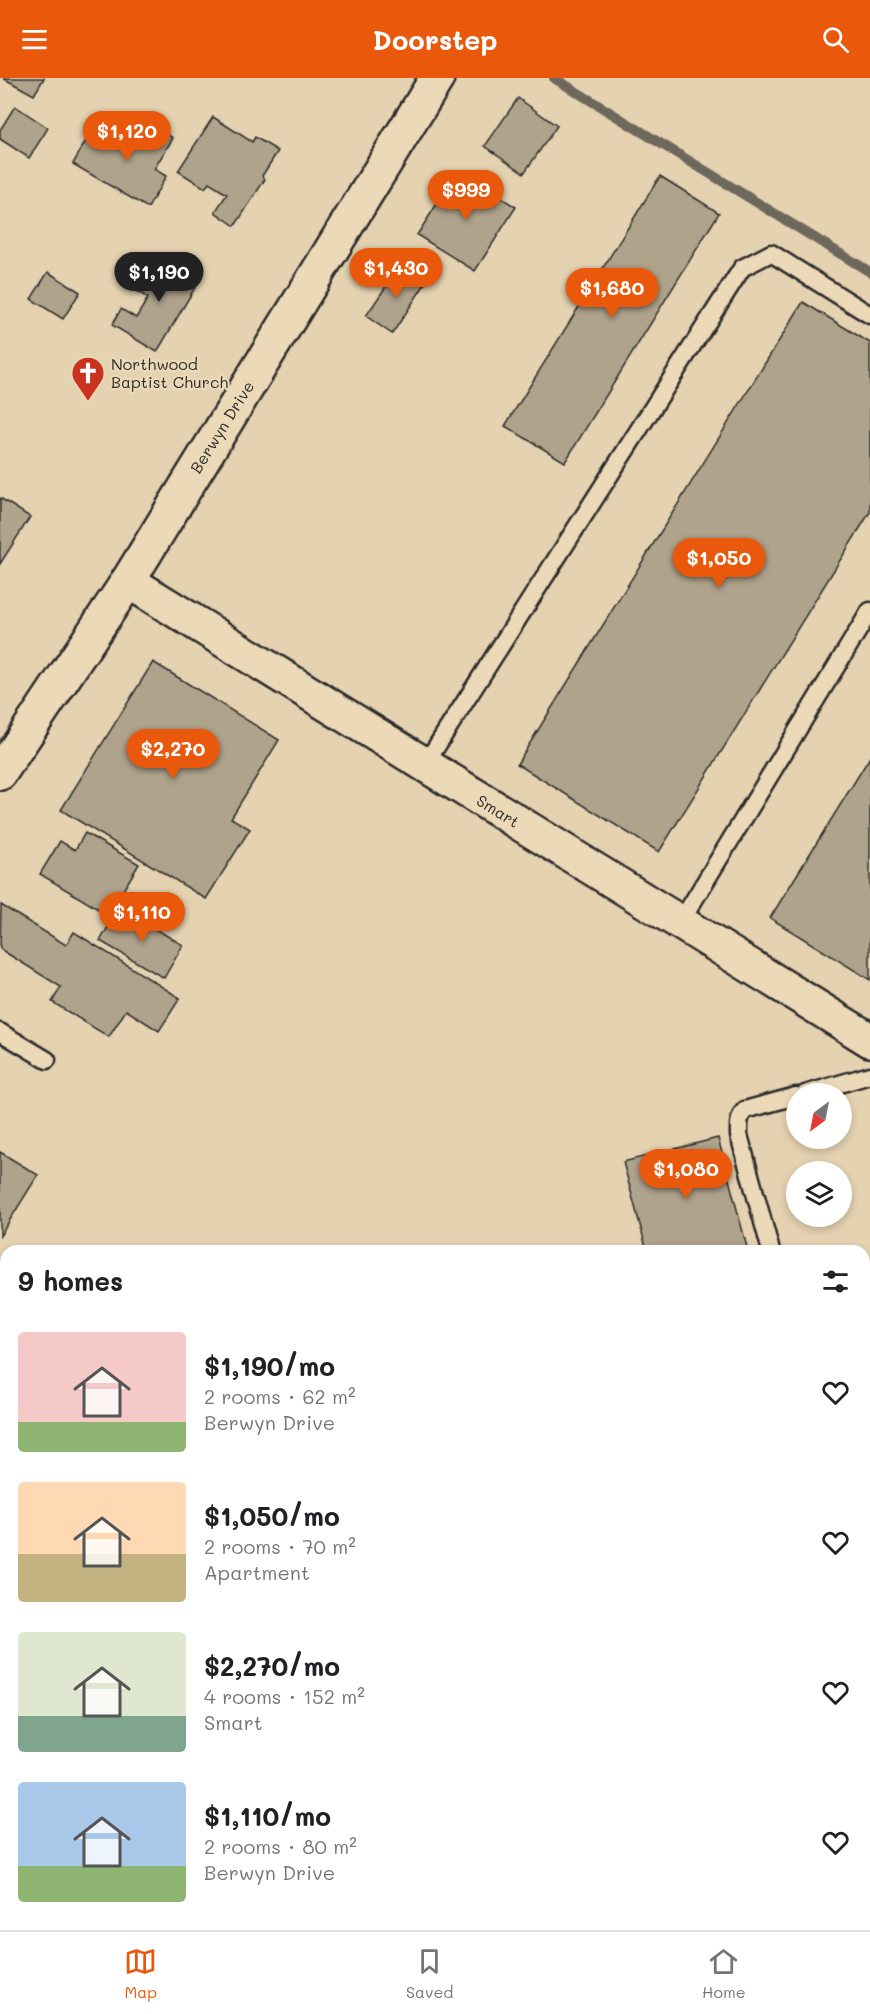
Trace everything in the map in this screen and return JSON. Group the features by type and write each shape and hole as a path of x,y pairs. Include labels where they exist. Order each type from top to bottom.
{"street":[{"name":"Berwyn Drive","path":"0,773 128,581 437,78"},
{"name":"Smart","path":"128,581 870,1040"}],"lane":[{"path":"424,766 742,268 771,253 870,315"},
{"path":"680,923 870,611"},
{"path":"0,1032 47,1060"},
{"path":"843,1083 870,1075"},
{"path":"769,1245 739,1135 739,1122 740,1115 745,1110 786,1099"}],"building":[{"path":"3,78 44,78 34,95"},
{"path":"518,98 557,126 524,173 485,146"},
{"path":"15,106 48,128 29,158 0,139 0,130"},
{"path":"213,117 252,142 255,137 278,151 262,176 265,179 235,226 215,212 227,194 209,183 205,188 178,171"},
{"path":"142,120 173,138 154,169 166,176 148,208 73,164 92,130 125,149"},
{"path":"458,171 516,207 475,271 417,235"},
{"path":"660,176 719,213 565,462 505,426"},
{"path":"158,254 200,279 157,352 112,325 121,309 136,318 148,298 136,291"},
{"path":"401,264 427,281 392,334 366,316"},
{"path":"48,272 80,292 63,319 31,299"},
{"path":"803,302 870,343 870,512 659,852 517,764"},
{"path":"0,498 30,517 0,564"},
{"path":"153,662 279,740 231,818 250,829 206,899 61,810"},
{"path":"870,757 870,980 770,918"},
{"path":"85,833 139,864 108,915 40,874 60,841 75,850"},
{"path":"1,905 66,945 74,932 180,998 159,1031 126,1010 109,1037 52,1002 61,987 0,949"},
{"path":"119,908 183,945 164,978 100,941"},
{"path":"718,1138 746,1245 645,1245 623,1162"},
{"path":"0,1152 38,1175 0,1236"}],"waterway":[{"path":"554,78 870,272"}],"place":[{"name":"Northwood Baptist Church","path":"88,402"}]}
